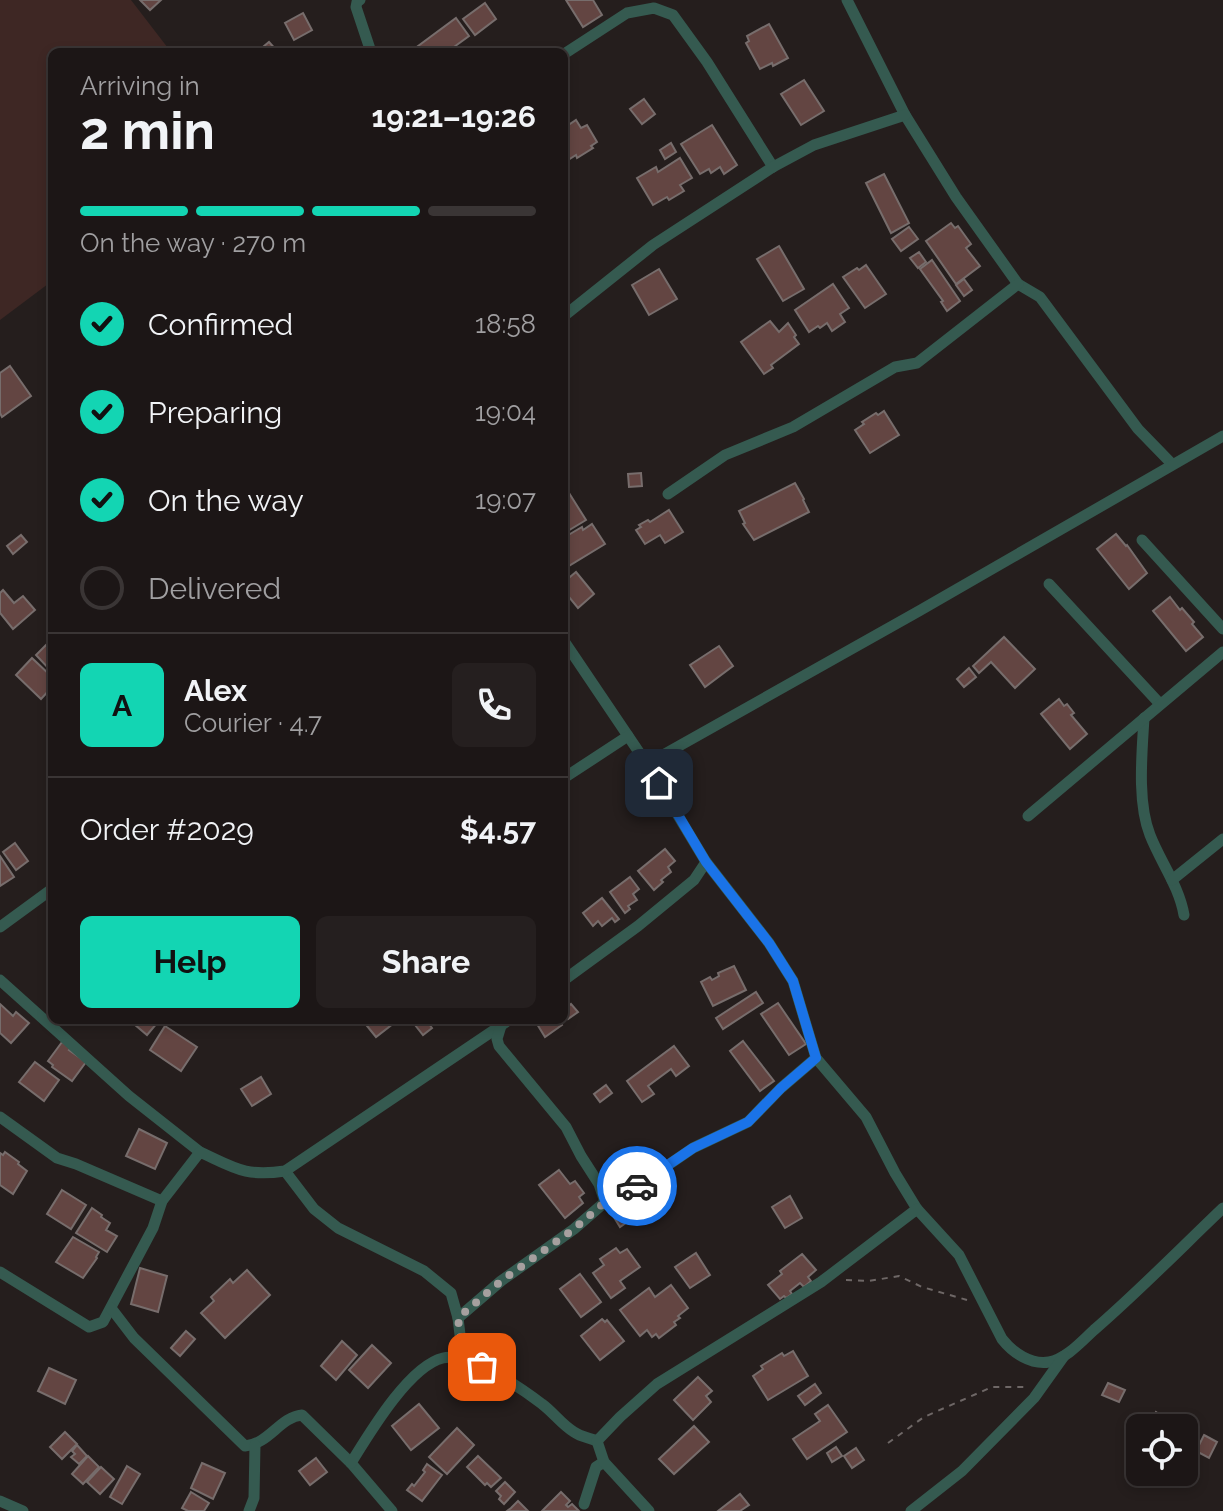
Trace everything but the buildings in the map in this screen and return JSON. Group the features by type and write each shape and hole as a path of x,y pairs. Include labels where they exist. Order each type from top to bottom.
{"street":[{"path":"360,0 356,7 370,48"},
{"path":"847,0 905,115 956,197 1018,284 1040,297 1138,429 1172,464"},
{"path":"568,51 627,13 654,8 673,15 707,62 773,167"},
{"path":"568,311 653,245 773,167 814,145 905,115"},
{"path":"668,494 725,455 793,427 895,367 917,363 1018,284"},
{"path":"647,764 1223,436"},
{"path":"1142,540 1223,629"},
{"path":"1049,584 1160,704"},
{"path":"568,647 647,764 706,862 769,943 793,981 816,1058 866,1117 917,1209 959,1255 1009,1349 1040,1363 1053,1362 1064,1356 1223,1208"},
{"path":"1028,816 1223,652"},
{"path":"1144,718 1144,811 1149,832 1182,903 1184,915"},
{"path":"568,775 628,736"},
{"path":"1172,880 1223,839"},
{"path":"568,977 694,880 706,862"},
{"path":"0,927 48,892"},
{"path":"0,980 48,1023"},
{"path":"49,1024 129,1096 200,1152 252,1174 285,1171 504,1024"},
{"path":"504,1024 497,1039 499,1046 566,1127 599,1184 605,1202"},
{"path":"458,1318 501,1281 574,1229 605,1202 623,1196 693,1148 748,1122 816,1058"},
{"path":"0,1117 57,1158 162,1201"},
{"path":"0,1272 89,1327 103,1322 153,1228 162,1201 200,1152"},
{"path":"285,1171 314,1209 338,1228 424,1271 451,1293 458,1318 463,1360"},
{"path":"597,1441 657,1384 821,1282 917,1209"},
{"path":"111,1308 134,1338 245,1446 255,1445 291,1416 302,1415 351,1463 392,1511"},
{"path":"911,1511 962,1471 1034,1398 1064,1356"},
{"path":"351,1463 412,1377 444,1358 463,1360 507,1380 543,1405 575,1433 597,1441"},
{"path":"597,1441 604,1462 649,1511"},
{"path":"249,1511 254,1498 255,1445"},
{"path":"584,1504 596,1467 604,1462"},
{"path":"0,1501 23,1511"}],"path":[{"path":"821,1282 869,1281 899,1276 922,1287 984,1304"},
{"path":"888,1443 924,1417 992,1387 1042,1387"}],"shaded area":[{"path":"0,0 131,0 168,48 48,48 48,284 0,320"}],"way so far":[{"path":"482,1367 463,1360 458,1318 501,1281 574,1229 605,1202 623,1196 637,1186"}],"route":[{"path":"637,1186 693,1148 748,1122 816,1058 793,981 769,943 706,862 659,783"}]}
